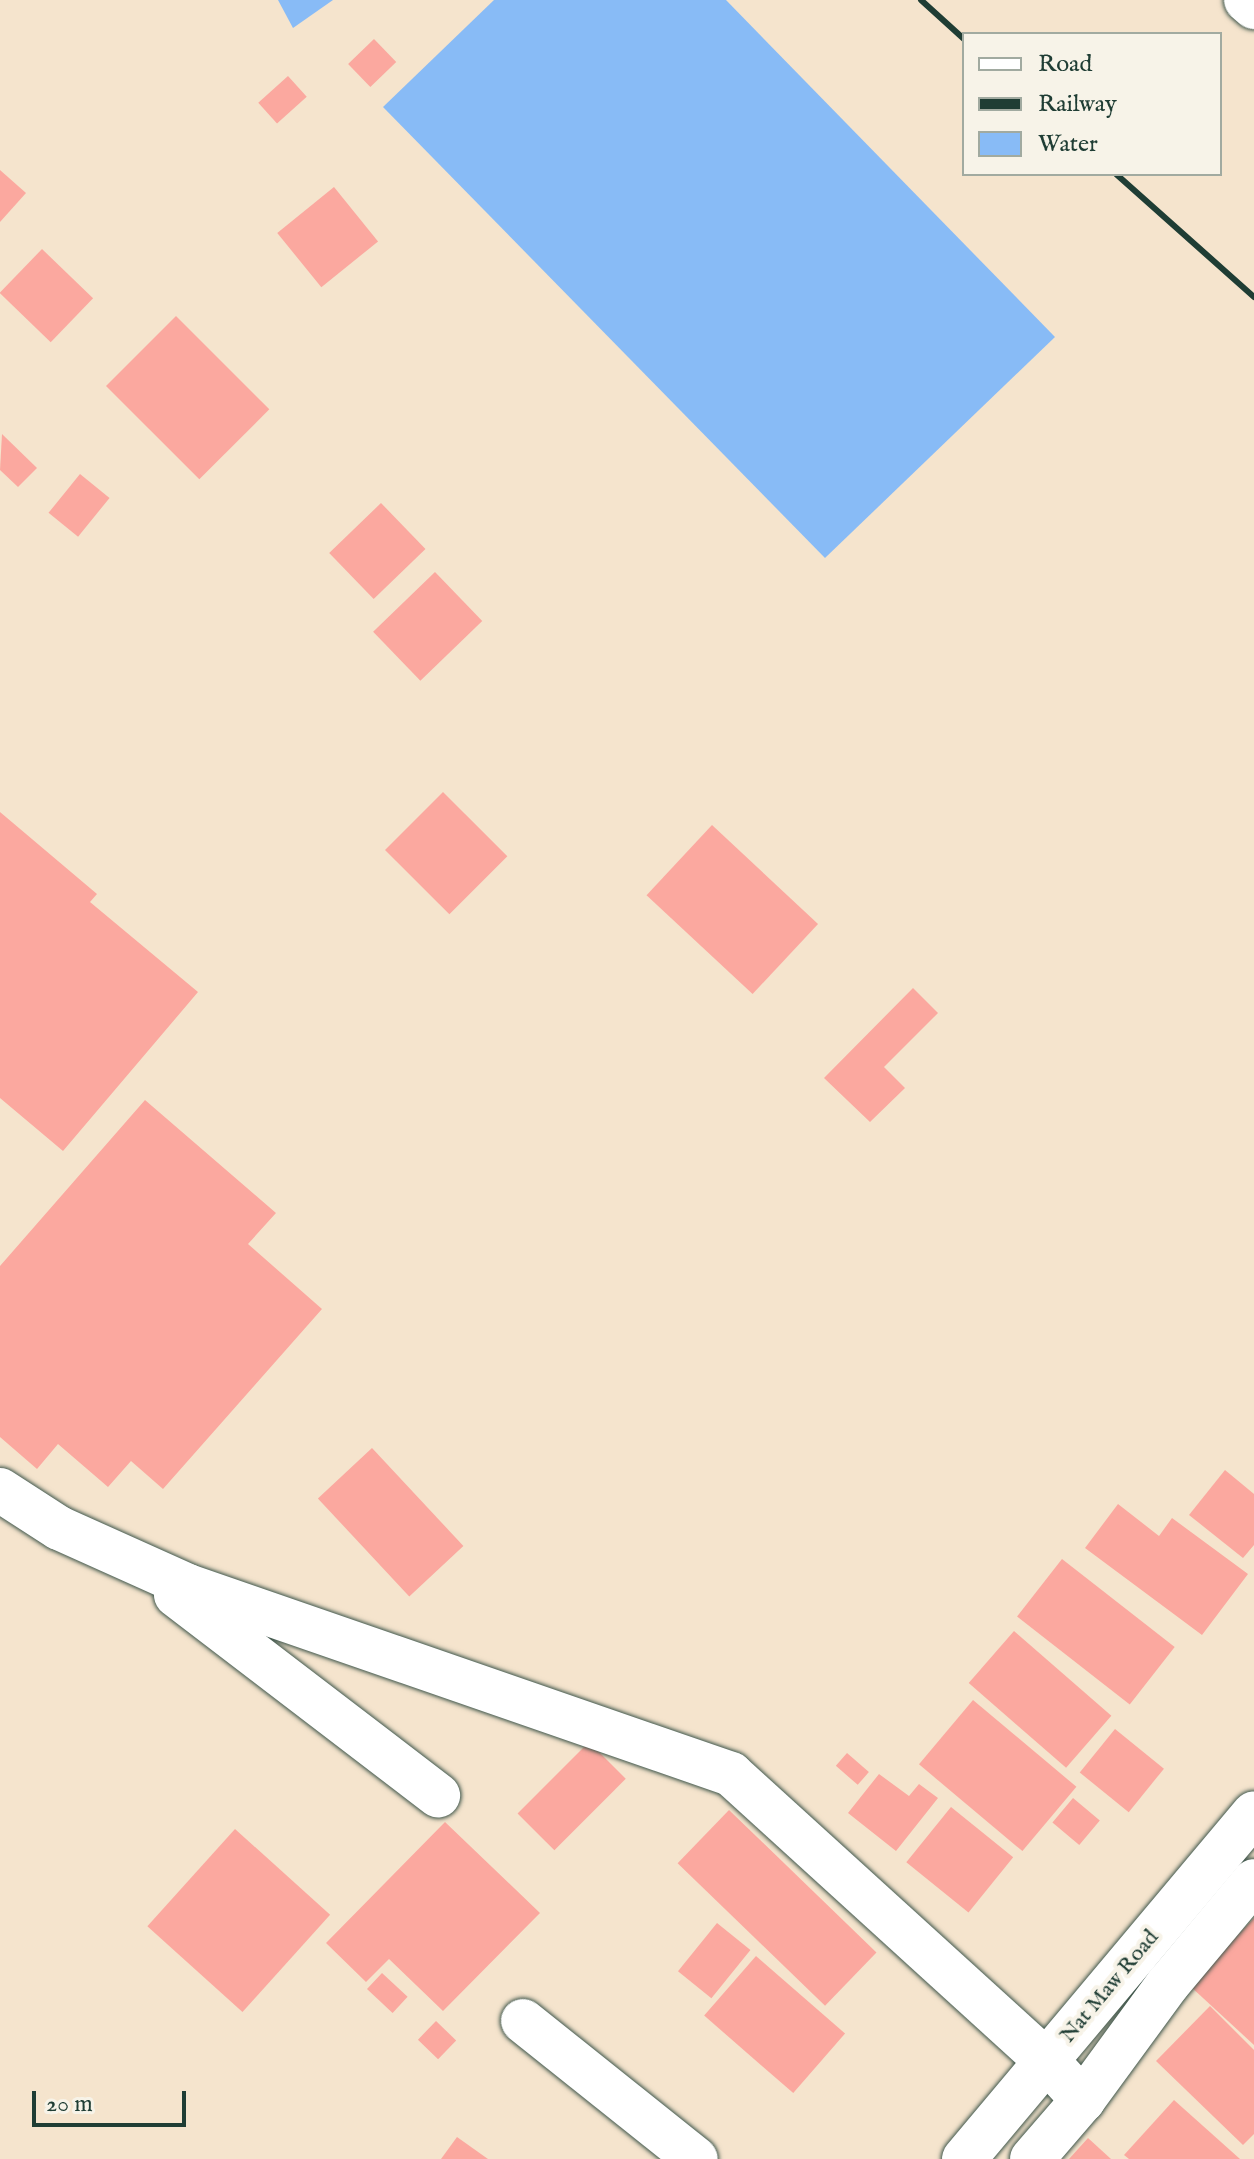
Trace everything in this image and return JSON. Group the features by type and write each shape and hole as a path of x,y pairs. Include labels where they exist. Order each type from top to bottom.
{"street":[{"path":"1246,0 1254,7"},
{"path":"0,1490 59,1528 188,1586 731,1774 1048,2062 1083,2100"},
{"path":"130,1559 438,1795"},
{"name":"Nat Maw Road","path":"964,2159 1254,1813"},
{"name":"Nat Maw Road","path":"1032,2159 1083,2100 1168,1984 1254,1881"},
{"path":"523,2021 696,2159"}],"water":[{"path":"278,0 333,0 293,28"},
{"path":"494,0 726,0 1055,337 825,558 383,107"}],"building":[{"path":"374,39 396,62 370,87 348,64"},
{"path":"288,76 307,97 277,124 258,103"},
{"path":"0,170 26,193 0,222"},
{"path":"334,187 378,241 321,287 277,233"},
{"path":"42,249 93,298 51,342 0,293"},
{"path":"176,316 269,409 199,479 106,386"},
{"path":"2,434 37,468 18,487 0,470"},
{"path":"80,474 110,498 78,537 49,513"},
{"path":"381,503 425,549 374,599 329,553"},
{"path":"435,572 482,621 420,681 373,632"},
{"path":"443,792 507,856 449,914 385,850"},
{"path":"0,812 97,894 90,902 198,992 63,1151 0,1098"},
{"path":"712,825 818,924 753,994 647,895"},
{"path":"913,988 938,1013 884,1067 905,1088 870,1122 824,1078"},
{"path":"145,1100 276,1213 248,1244 322,1309 163,1489 131,1461 108,1487 58,1444 37,1469 0,1437 0,1266"},
{"path":"372,1448 463,1546 409,1596 318,1498"},
{"path":"1225,1470 1254,1494 1254,1545 1243,1558 1189,1515"},
{"path":"1118,1504 1159,1536 1172,1518 1248,1574 1202,1635 1085,1548"},
{"path":"1062,1559 1175,1647 1130,1705 1017,1617"},
{"path":"1014,1631 1111,1716 1066,1768 969,1683"},
{"path":"973,1700 1076,1787 1022,1851 919,1764"},
{"path":"1115,1729 1164,1769 1129,1812 1080,1773"},
{"path":"589,1742 626,1779 554,1850 518,1813"},
{"path":"847,1753 869,1772 858,1785 836,1766"},
{"path":"879,1774 909,1796 919,1784 938,1798 896,1851 848,1813"},
{"path":"1073,1798 1100,1820 1079,1845 1052,1823"},
{"path":"951,1807 1013,1857 968,1913 906,1862"},
{"path":"729,1810 876,1952 825,2006 678,1863"},
{"path":"445,1822 540,1913 443,2011 389,1959 366,1982 326,1943"},
{"path":"235,1829 330,1915 242,2012 147,1926"},
{"path":"1254,1918 1254,2045 1190,1986"},
{"path":"717,1923 750,1950 711,1998 678,1971"},
{"path":"756,1956 845,2033 793,2093 704,2016"},
{"path":"382,1973 408,1997 393,2013 367,1989"},
{"path":"1210,2006 1254,2050 1254,2134 1243,2145 1156,2061"},
{"path":"436,2021 456,2040 438,2059 418,2040"},
{"path":"1174,2100 1240,2159 1129,2159 1124,2155"},
{"path":"457,2137 488,2159 441,2159"},
{"path":"1088,2138 1111,2159 1069,2159"}],"railway":[{"path":"921,0 962,37"},
{"path":"1118,176 1254,297"}]}
